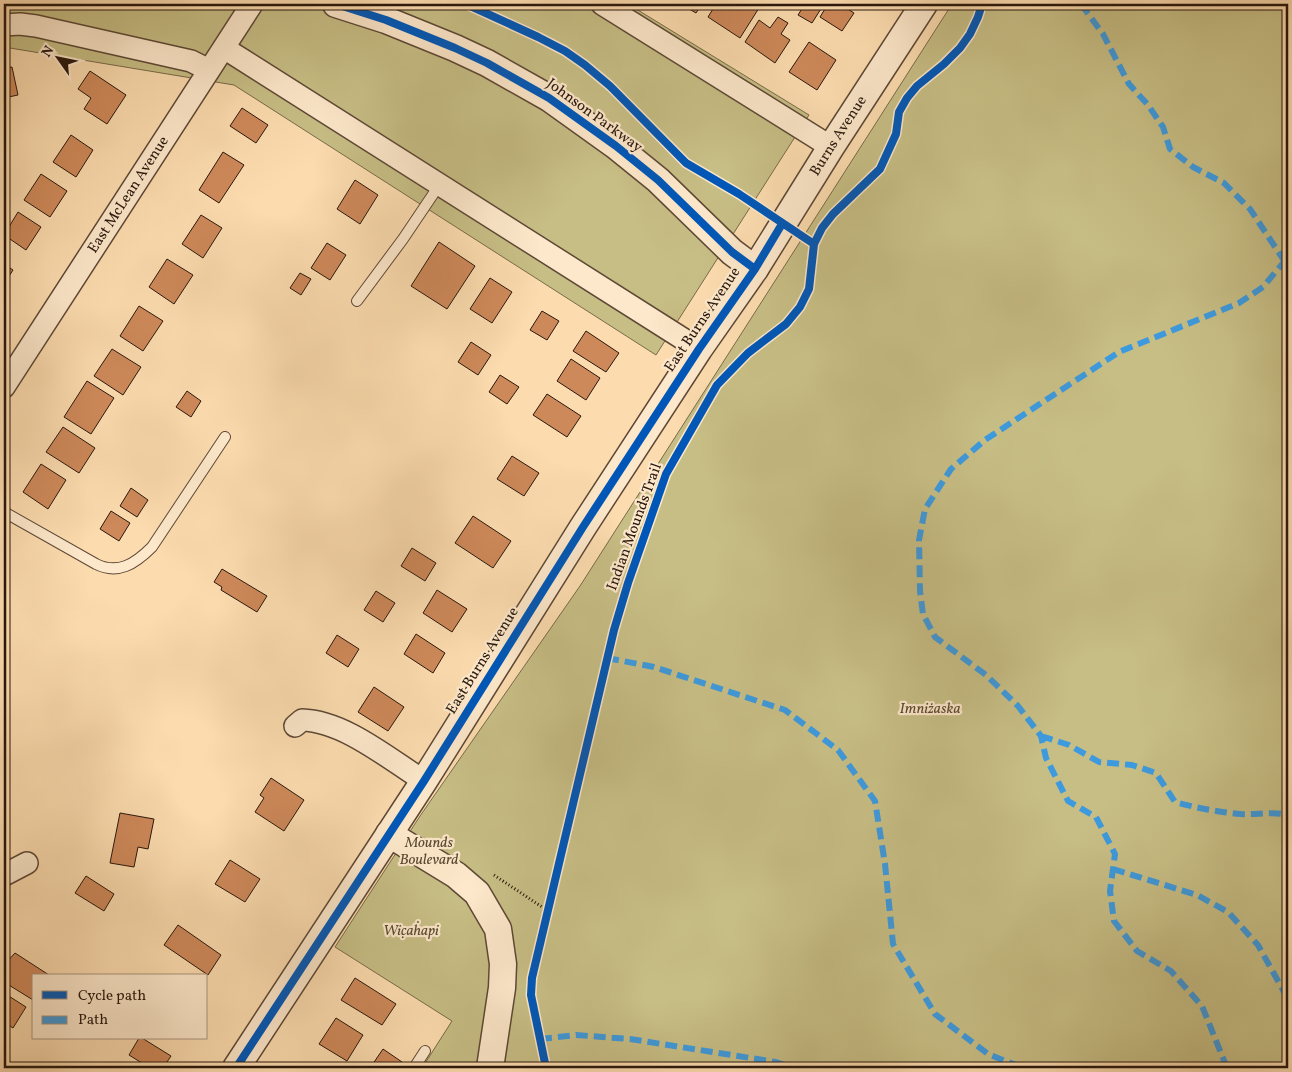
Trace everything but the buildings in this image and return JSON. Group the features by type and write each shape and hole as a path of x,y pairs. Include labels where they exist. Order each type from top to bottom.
{"street":[{"name":"East McLean Avenue","path":"4,387 252,4"},
{"name":"Johnson Parkway","path":"336,4 386,20 455,48 487,63 549,98 616,146 658,180 732,252 755,268"},
{"path":"602,4 830,147"},
{"name":"Burns Avenue","path":"755,268 830,147 924,4"},
{"path":"9,25 36,26 190,61 209,70"},
{"path":"224,48 699,349"},
{"name":"East Burns Avenue","path":"236,1068 424,781 583,527 699,349 755,268"},
{"path":"295,726 302,720 316,721 332,726 361,741 424,781"},
{"path":"389,834 456,875 477,893 498,929 503,964 502,988 490,1068"},
{"path":"4,875 27,863"}],"lane":[{"path":"357,301 440,184"},
{"path":"4,512 96,564 109,569 123,568 137,561 152,548 225,437"},
{"path":"414,1068 425,1050"}],"path":[{"path":"545,920 550,901"}],"green space":[{"path":"4,4 628,4 809,115 656,355 234,85 4,47"},
{"name":"Imniżaska","path":"952,4 1288,4 1288,1068 422,1068 452,1021 335,947 420,816 580,586"}],"marked path":[{"path":"1081,4 1103,34 1129,84 1148,105 1163,127 1170,149 1193,167 1224,183 1250,209 1285,262"},
{"path":"1227,1068 1202,1006 1171,971 1137,951 1114,921 1110,891 1115,854 1096,817 1068,801 1046,758 1041,736 1018,706 986,675 935,637 923,614 920,591 919,540 925,509 951,469 985,440 1119,352 1239,303 1263,287 1288,257"},
{"path":"607,658 654,667 785,710 838,750 875,801 885,864 893,944 935,1014 988,1054 1023,1068"},
{"path":"1041,736 1069,745 1099,762 1132,765 1156,773 1175,802 1208,810 1232,813 1276,813 1288,815"},
{"path":"1113,869 1197,895 1228,912 1258,945 1288,999"},
{"path":"540,1039 576,1035 630,1039 776,1062 794,1068"}],"cycle path":[{"path":"336,4 386,20 455,48 487,63 549,98 616,146 658,180 732,252 755,269"},
{"path":"466,4 565,51 610,86 686,163 739,194 814,244"},
{"name":"Indian Mounds Trail","path":"546,1068 531,995 532,978 614,630 628,583 666,474 717,385 748,353 786,324 800,307 809,289 814,244 822,228 833,214 880,169 896,134 899,112 907,98 917,86 960,48 970,34 982,4"},
{"path":"236,1068 424,781 583,527 699,349 755,269 782,224"}],"park label":[{"name":"Mounds Boulevard","path":"429,852"},
{"name":"Wic̣aḣapi","path":"411,931"}]}
